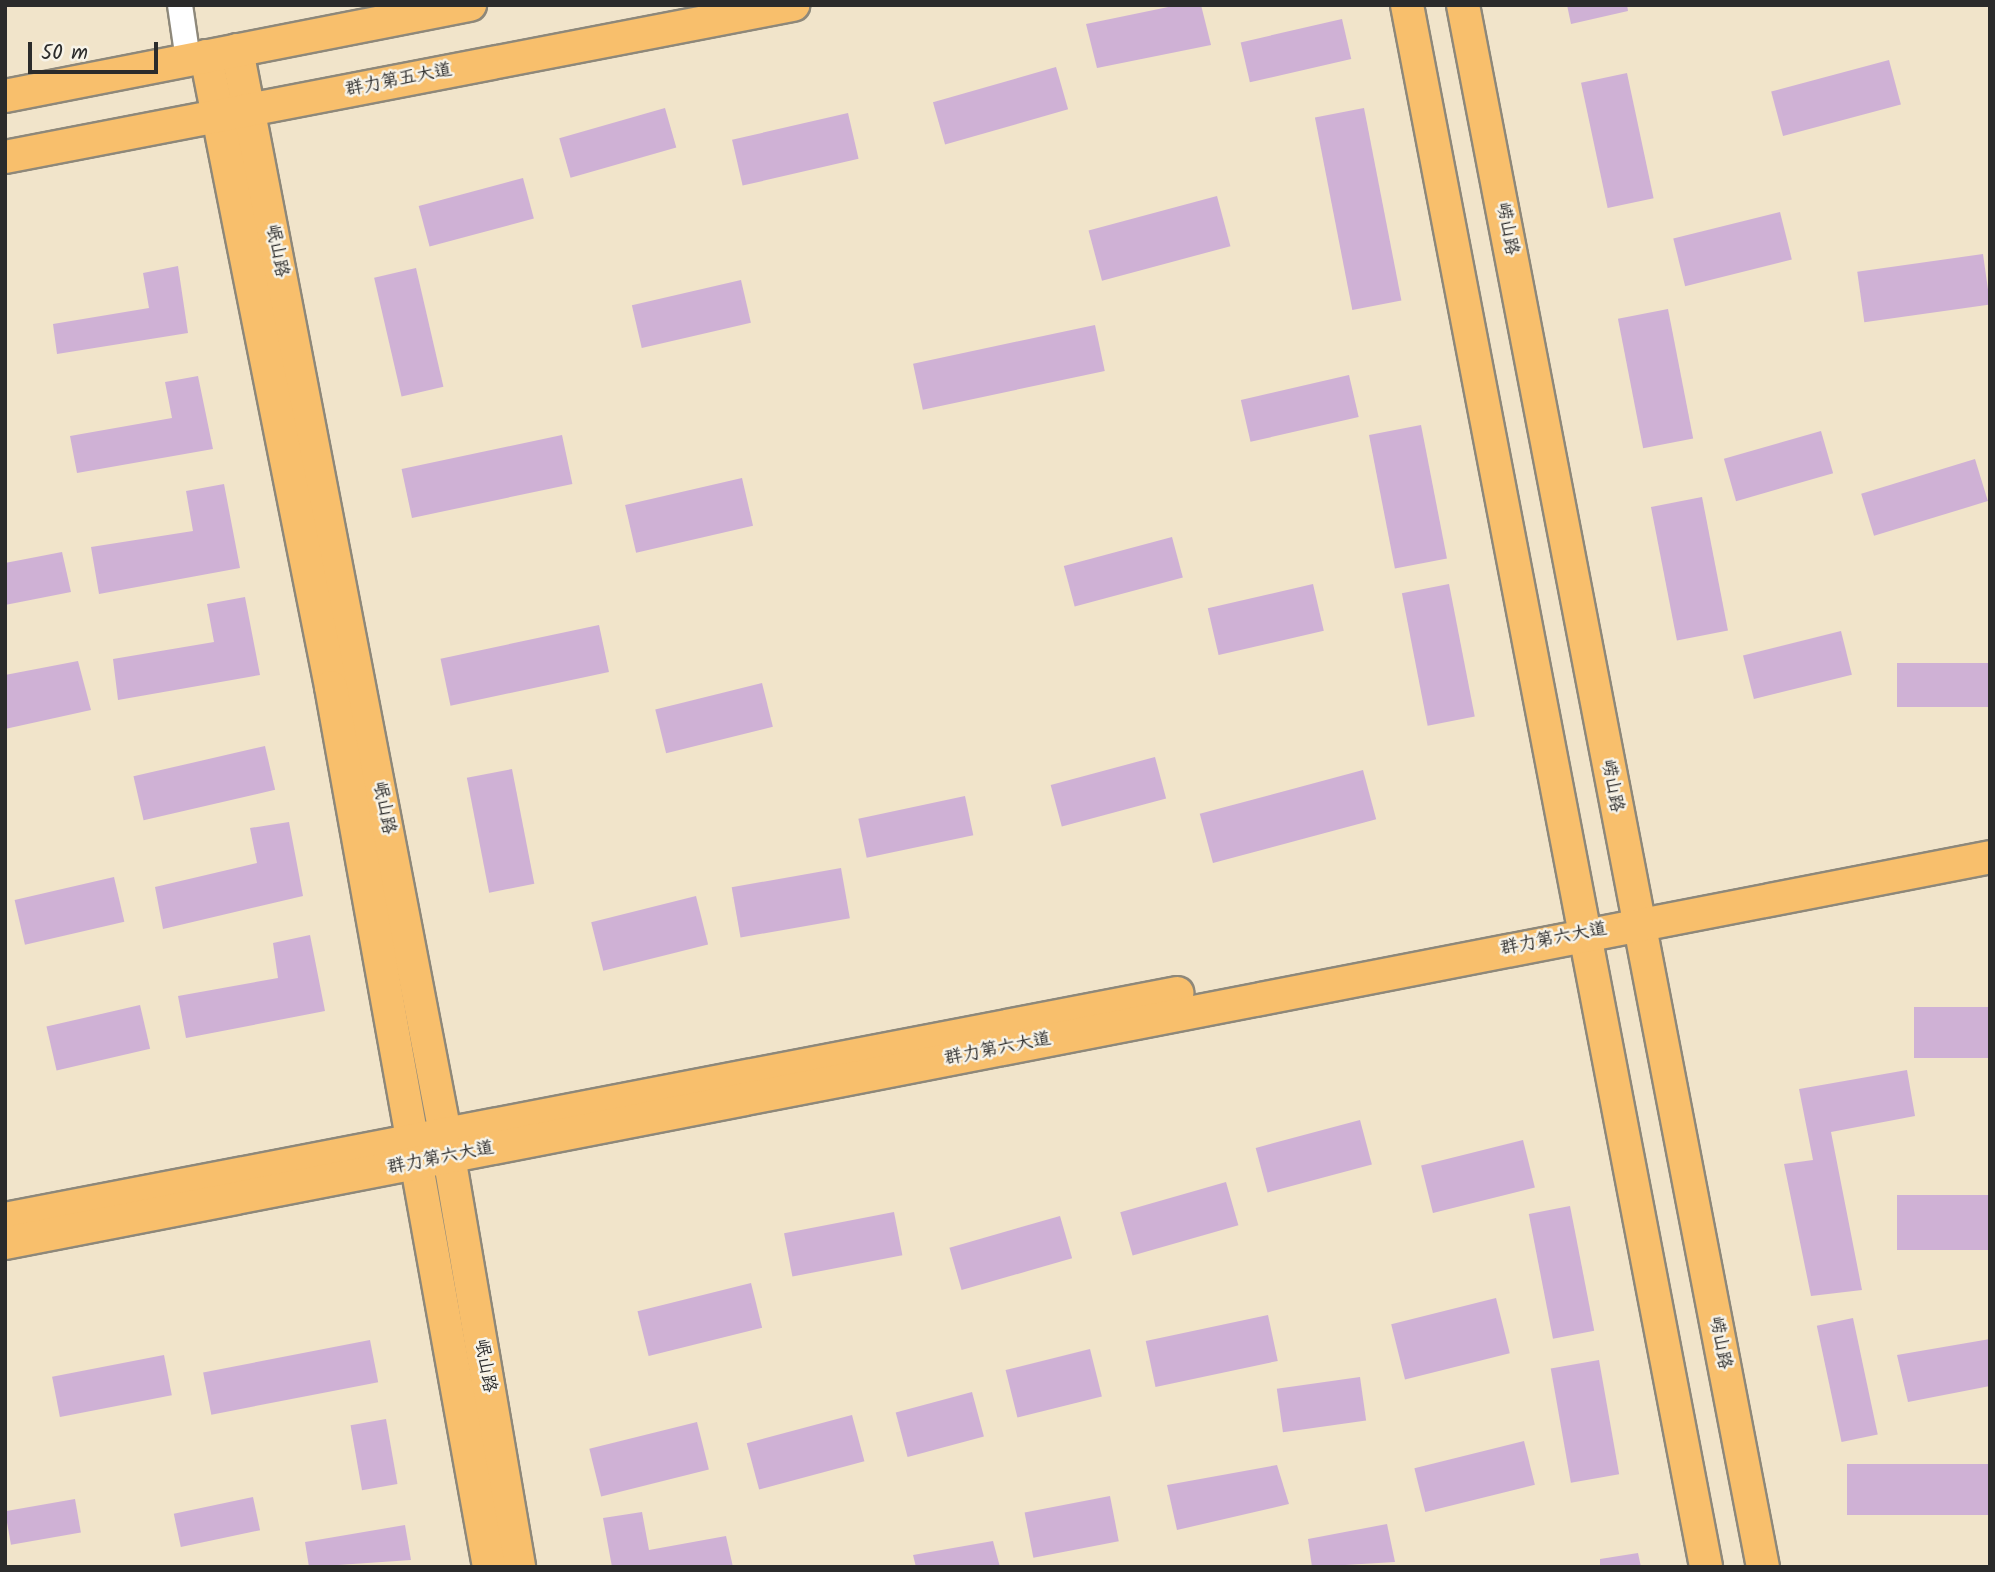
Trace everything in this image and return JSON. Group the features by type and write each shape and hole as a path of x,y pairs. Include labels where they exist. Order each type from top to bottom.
{"main road":[{"path":"5,96 470,5"},
{"name":"群力第五大道","path":"5,156 793,5"},
{"path":"1407,5 1706,1567"},
{"name":"崂山路","path":"1463,5 1635,914 1763,1567"},
{"name":"岷山路","path":"237,50 432,1149 489,1567"},
{"name":"岷山路","path":"197,58 219,116 520,1567"},
{"name":"群力第六大道","path":"5,1243 432,1149 1635,914 1990,837"},
{"name":"群力第六大道","path":"1635,914 1990,857"},
{"name":"群力第六大道","path":"5,1219 432,1149"}],"street":[{"path":"180,5 197,58"}],"building":[{"path":"1178,5 1201,5 1211,45 1097,68 1086,24"},
{"path":"1567,5 1627,5 1628,11 1571,24"},
{"path":"1342,19 1351,59 1250,82 1241,42"},
{"path":"1889,60 1901,104 1783,136 1771,92"},
{"path":"1056,67 1068,109 945,145 933,102"},
{"path":"1627,73 1654,198 1608,208 1581,83"},
{"path":"665,108 676,147 571,178 559,138"},
{"path":"1364,108 1401,300 1352,310 1315,118"},
{"path":"848,113 859,159 743,186 732,140"},
{"path":"523,178 534,219 430,247 419,206"},
{"path":"1217,196 1230,246 1102,281 1089,230"},
{"path":"1780,212 1792,260 1685,286 1673,239"},
{"path":"1983,254 1990,305 1864,322 1857,272"},
{"path":"178,266 188,333 57,354 53,324 149,308 143,273"},
{"path":"416,268 443,387 402,397 374,278"},
{"path":"741,280 751,323 642,348 632,305"},
{"path":"1668,309 1693,439 1643,448 1618,319"},
{"path":"1095,325 1105,371 923,410 913,364"},
{"path":"1349,375 1359,417 1251,442 1241,400"},
{"path":"198,376 213,449 77,473 70,436 172,418 165,382"},
{"path":"1421,425 1447,559 1395,569 1369,435"},
{"path":"1821,431 1833,473 1736,501 1724,459"},
{"path":"562,435 572,484 412,518 402,469"},
{"path":"1975,459 1988,501 1874,536 1861,494"},
{"path":"742,478 753,526 636,553 625,505"},
{"path":"224,484 240,568 99,594 91,547 193,531 186,491"},
{"path":"1702,497 1728,631 1677,640 1651,507"},
{"path":"1172,537 1183,578 1075,607 1064,566"},
{"path":"62,552 71,592 5,605 5,563"},
{"path":"1313,584 1324,631 1219,655 1208,608"},
{"path":"1449,584 1475,717 1428,726 1402,593"},
{"path":"245,597 260,675 118,700 113,659 214,642 207,604"},
{"path":"599,625 609,672 451,706 441,659"},
{"path":"1841,631 1852,675 1754,699 1743,655"},
{"path":"78,661 91,710 5,729 5,675"},
{"path":"1897,663 1990,663 1990,707 1897,707"},
{"path":"762,683 773,727 666,753 655,710"},
{"path":"265,746 275,790 144,820 133,776"},
{"path":"1155,757 1166,799 1062,826 1051,785"},
{"path":"512,769 534,884 489,893 467,778"},
{"path":"1363,770 1376,819 1213,863 1200,814"},
{"path":"965,796 973,835 867,858 858,819"},
{"path":"289,822 303,896 163,929 155,887 257,863 250,828"},
{"path":"841,868 850,918 741,938 732,887"},
{"path":"114,877 124,922 25,945 15,900"},
{"path":"696,896 708,945 603,971 591,922"},
{"path":"310,935 325,1011 186,1038 178,996 278,978 273,943"},
{"path":"140,1005 150,1049 57,1070 46,1027"},
{"path":"1914,1007 1990,1007 1990,1058 1914,1058"},
{"path":"1907,1070 1915,1116 1831,1132 1862,1290 1811,1296 1784,1164 1813,1160 1799,1089"},
{"path":"1360,1120 1372,1164 1268,1192 1256,1148"},
{"path":"1523,1140 1535,1188 1433,1213 1421,1165"},
{"path":"1226,1182 1238,1225 1133,1256 1120,1212"},
{"path":"1897,1195 1990,1195 1990,1250 1897,1250"},
{"path":"1570,1206 1594,1331 1553,1339 1529,1214"},
{"path":"894,1212 902,1255 792,1277 784,1233"},
{"path":"1060,1216 1072,1258 962,1290 949,1248"},
{"path":"751,1283 762,1328 649,1356 637,1311"},
{"path":"1496,1298 1510,1353 1405,1379 1391,1324"},
{"path":"1268,1315 1278,1361 1156,1387 1146,1341"},
{"path":"1853,1318 1878,1434 1842,1442 1817,1326"},
{"path":"1990,1339 1990,1386 1908,1402 1897,1355"},
{"path":"370,1340 378,1382 211,1415 203,1372"},
{"path":"1090,1349 1102,1397 1017,1418 1006,1370"},
{"path":"164,1355 172,1395 60,1417 52,1377"},
{"path":"1599,1360 1619,1474 1571,1483 1551,1369"},
{"path":"1360,1377 1366,1421 1283,1432 1277,1389"},
{"path":"972,1392 984,1436 908,1457 896,1412"},
{"path":"852,1415 864,1461 759,1490 747,1443"},
{"path":"386,1419 397,1484 362,1490 351,1425"},
{"path":"697,1422 709,1470 601,1496 589,1449"},
{"path":"1524,1441 1535,1485 1425,1512 1414,1468"},
{"path":"1847,1464 1990,1464 1990,1515 1847,1515"},
{"path":"1277,1465 1289,1504 1177,1530 1167,1485"},
{"path":"1110,1496 1119,1541 1033,1558 1025,1513"},
{"path":"253,1497 260,1530 181,1547 174,1514"},
{"path":"75,1499 81,1532 11,1545 5,1511"},
{"path":"642,1512 649,1550 726,1536 733,1567 612,1567 603,1518"},
{"path":"1387,1524 1395,1562 1312,1567 1308,1539"},
{"path":"405,1525 411,1560 309,1567 305,1542"},
{"path":"993,1541 1000,1567 916,1567 913,1555"},
{"path":"1638,1553 1641,1567 1600,1567 1600,1559"}]}
